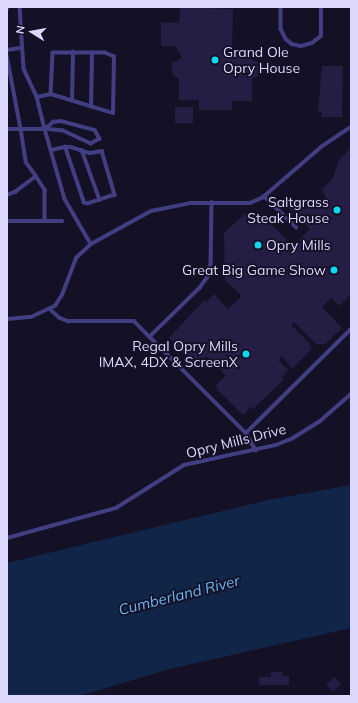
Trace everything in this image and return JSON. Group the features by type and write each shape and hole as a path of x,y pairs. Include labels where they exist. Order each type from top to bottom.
{"lane":[{"path":"20,7 24,68 37,97 65,199 91,244"},
{"path":"281,7 281,30 286,39 292,44 302,46 312,43 320,36 321,7"},
{"path":"7,50 22,48"},
{"path":"72,52 72,101"},
{"path":"37,97 51,94 113,113 114,57 105,52 53,53 51,94"},
{"path":"91,107 92,53"},
{"path":"7,55 26,162 45,190 45,221"},
{"path":"7,129 45,129 63,131 91,144 100,139 95,130 61,121 53,122 45,129"},
{"path":"7,319 31,317 50,309 62,295 76,258 91,244 151,212 212,202 250,203 264,196 321,147 351,127"},
{"path":"51,150 65,147 90,153 102,151 115,195 88,204 81,200 65,147"},
{"path":"82,150 100,200"},
{"path":"7,195 15,192 36,176"},
{"path":"264,196 296,227"},
{"path":"150,337 200,288 208,277 211,264 212,202"},
{"path":"7,221 62,221"},
{"path":"50,309 60,318 68,321 134,321 246,433 256,450"},
{"path":"246,433 351,329"},
{"name":"Opry Mills Drive","path":"7,538 116,508 184,465 276,445 300,434 342,404 351,394"}],"water":[{"name":"Cumberland River","path":"351,485 351,628 170,669 79,696 7,696 7,563 268,500"}],"building":[{"name":"Grand Ole Opry House","path":"180,7 233,9 232,50 260,63 260,75 252,79 252,101 232,101 232,110 199,110 199,100 179,100 179,79 172,74 172,63 182,58 176,46 161,46 161,22 179,23"},
{"path":"322,66 343,66 342,117 321,117 322,111 318,111"},
{"path":"175,107 193,107 193,123 175,123"},
{"name":"Opry Mills","path":"351,148 351,294 339,306 331,298 322,307 342,328 325,344 316,344 294,322 291,325 310,344 309,346 312,349 292,369 282,356 278,360 288,370 282,377 284,379 253,409 251,407 243,415 217,389 216,385 226,376 207,356 197,366 169,338 204,300 206,302 214,294 228,309 242,296 225,280 224,233 245,214 261,214 293,246 310,229 287,207 296,199 316,209 326,199 322,189 333,178 339,160"},
{"path":"271,672 282,672 282,675 289,676 289,685 259,685 259,677 271,677"},
{"path":"334,677 341,684 333,692 326,685"}],"place":[{"name":"Grand Ole Opry House","path":"215,60"},
{"name":"Saltgrass Steak House","path":"337,210"},
{"name":"Opry Mills","path":"258,245"},
{"name":"Great Big Game Show","path":"334,270"},
{"name":"Regal Opry Mills IMAX, 4DX & ScreenX","path":"246,354"}]}
